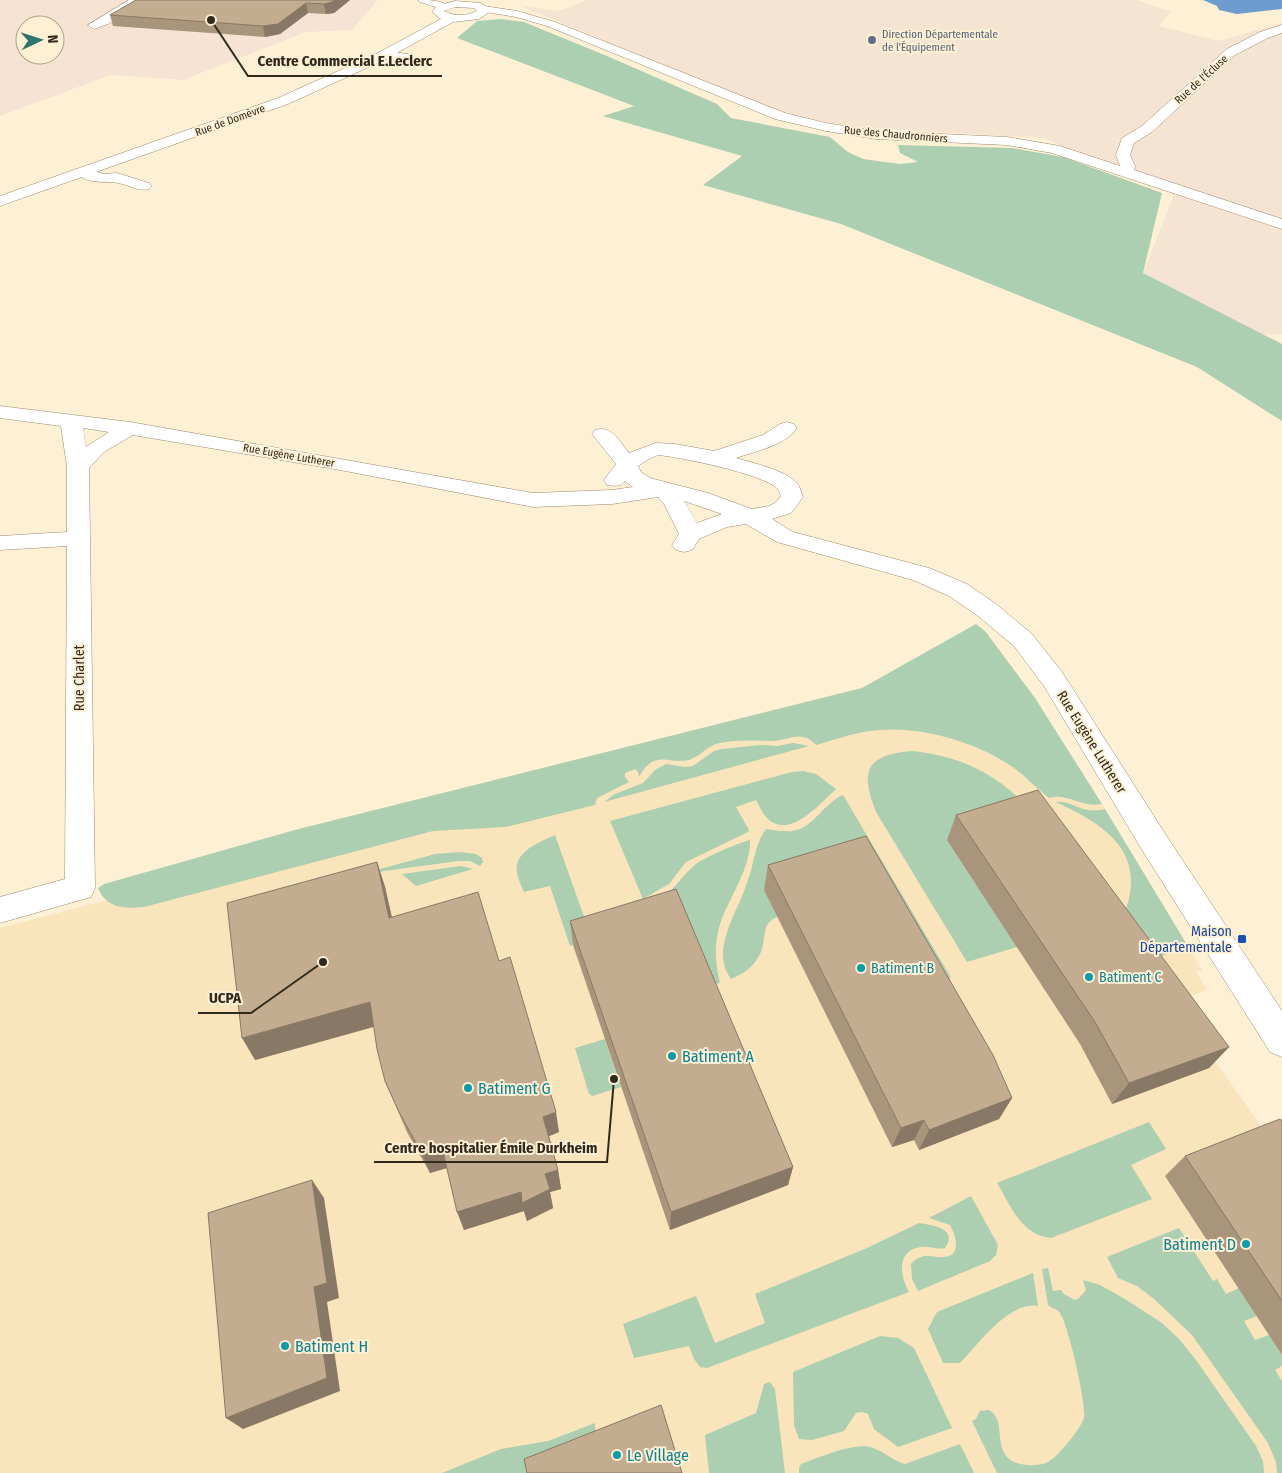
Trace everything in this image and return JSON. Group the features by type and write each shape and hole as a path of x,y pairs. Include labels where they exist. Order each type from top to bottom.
{"street":[{"path":"94,25 104,22 136,2 135,0"},
{"path":"424,0 468,6"},
{"name":"Rue des Chaudronniers","path":"468,6 517,14 551,24 780,116 826,127 876,134 1007,142 1055,149 1282,224"},
{"name":"Rue de Domèvre","path":"0,202 283,101 384,55 468,6"},
{"name":"Rue de l'Écluse","path":"1112,143 1127,141 1147,129 1231,52 1264,35 1282,29"},
{"path":"384,55 408,58"},
{"path":"1125,172 1128,166 1123,155 1127,141"},
{"path":"1055,149 1088,146"},
{"path":"85,172 101,179 117,178 144,186"},
{"name":"Rue Eugène Lutherer","path":"0,412 130,428 533,500 612,498 663,489"},
{"name":"Rue Charlet","path":"0,910 80,888 78,467 76,439 70,420"},
{"path":"78,467 97,448 130,428"},
{"name":"Rue Eugène Lutherer","path":"656,449 598,432 627,464 631,476 642,483 700,498 750,516 785,537 928,577 958,590 987,610 1022,640 1053,679 1153,841 1282,1041"},
{"path":"715,458 778,434 773,458 787,489 799,528 816,546"},
{"path":"656,449 675,450 715,458 787,489"},
{"name":"Rue Eugène Lutherer","path":"578,498 614,481 627,464 641,454 656,449"},
{"path":"663,489 674,502 688,540 722,521 774,512 783,508 787,489"},
{"path":"0,543 67,540 78,537"}],"shaded area":[{"path":"0,0 378,0 352,30 306,32 183,80 111,75 0,116"},
{"path":"587,0 1138,0 1171,12 1159,26 1218,41 1282,23 1282,334 1263,335 1143,273 1174,195 1043,138 854,127 805,118 757,104 521,6 559,11"},
{"path":"976,624 985,631 1035,698 1105,809 1202,970 1196,972 1207,990 1173,1003 1282,1155 1282,1473 0,1473 0,928 111,899 295,830 862,688"}],"green space":[{"path":"501,19 524,22 607,56 717,104 731,118 830,137 848,152 863,159 900,164 918,162 900,153 898,145 1012,148 1063,157 1162,193 1143,273 1282,344 1282,421 1197,367 841,224 703,185 742,156 603,116 634,106 457,38 477,21"},
{"path":"976,624 985,631 1035,698 1102,804 1087,804 1062,797 1049,798 1019,772 1000,759 968,744 932,734 897,729 872,731 816,745 805,737 792,737 777,741 730,741 716,744 689,760 657,760 645,768 639,777 635,769 625,773 625,777 629,782 597,798 595,805 506,827 433,831 144,907 116,906 101,895 98,888 104,884 295,830 862,688"},
{"path":"793,743 809,746 604,802 615,794 643,783 655,770 666,764 685,767 693,766 714,751 722,749 760,745 777,746"},
{"path":"912,751 946,757 977,769 1005,786 1031,810 1017,947 967,962 876,812 868,786 870,768 884,756"},
{"path":"803,771 816,774 836,789 804,818 784,825 775,824 766,817 756,800 736,807 749,830 748,832 686,862 669,884 643,899 610,821 792,772"},
{"path":"843,795 950,976 949,986 778,917 772,919 766,927 762,949 755,963 736,977 731,979 729,976 723,958 725,941 730,923 745,889 762,835 766,829 799,830 810,823 833,801"},
{"path":"1056,802 1067,803 1089,810 1105,809 1186,943 1182,949 1161,956 1126,909 1131,888 1130,870 1125,855 1116,841 1089,820"},
{"path":"555,835 592,939 570,946 550,886 524,892 517,872 517,865 522,854 532,846"},
{"path":"750,840 749,852 742,876 721,921 718,932 716,958 720,983 705,987 662,898 696,864 722,850"},
{"path":"460,852 476,854 482,858 483,862 480,866 470,861 459,861 384,871 358,881 228,914 230,910 435,854"},
{"path":"461,866 473,869 416,886 402,874"},
{"path":"605,1039 621,1087 592,1096 589,1094 575,1048"},
{"path":"1149,1122 1166,1149 1131,1165 1152,1199 1051,1238 1041,1236 1024,1225 1012,1210 997,1183"},
{"path":"971,1196 998,1245 996,1255 990,1261 918,1291 912,1279 911,1264 924,1256 948,1256 955,1251 956,1246 950,1225 929,1218"},
{"path":"919,1223 942,1229 949,1236 945,1248 921,1247 907,1253 902,1265 902,1272 909,1292 707,1368 700,1367 694,1359 689,1346 634,1358 623,1324 696,1296 715,1343 765,1323 755,1294 867,1248"},
{"path":"1179,1228 1213,1281 1217,1279 1226,1294 1239,1288 1257,1316 1244,1321 1255,1340 1269,1335 1282,1355 1282,1366 1275,1370 1282,1381 1282,1473 1277,1473 1276,1462 1268,1443 1192,1335 1154,1299 1137,1286 1118,1278 1107,1257"},
{"path":"1048,1268 1053,1291 1061,1290 1064,1294 1075,1300 1086,1290 1083,1280 1100,1285 1162,1323 1179,1339 1196,1360 1256,1446 1263,1461 1264,1473 997,1473 972,1421 976,1419 980,1411 989,1410 995,1415 998,1421 1003,1451 1007,1457 1014,1462 1028,1465 1043,1464 1055,1457 1075,1434 1084,1418 1083,1398 1068,1332 1059,1312 1048,1305 1042,1269"},
{"path":"1033,1273 1038,1306 1027,1306 1005,1317 994,1326 960,1363 943,1363 928,1329 937,1312"},
{"path":"880,1336 898,1338 914,1348 952,1428 898,1447 874,1429 868,1414 862,1412 856,1413 844,1431 812,1440 799,1439 794,1425 793,1372"},
{"path":"770,1382 775,1389 785,1473 709,1473 705,1435 756,1413 764,1384"},
{"path":"595,1423 596,1442 529,1473 442,1473 501,1449 548,1441"},
{"path":"960,1444 974,1473 799,1473 801,1464 848,1448 866,1446 905,1464"}],"water":[{"path":"1203,0 1282,0 1282,9 1237,14 1219,10 1217,6"}],"building":[{"path":"136,0 335,0 324,4 306,3 278,24 263,26 110,15"},
{"name":"Batiment C","path":"1038,790 1229,1047 1129,1083 1095,1022 956,815"},
{"name":"Batiment B","path":"866,836 993,1055 1012,1098 929,1130 924,1120 901,1128 768,865"},
{"path":"377,862 389,918 478,892 499,961 510,957 556,1112 543,1117 558,1170 545,1174 550,1189 522,1203 521,1192 457,1212 442,1147 422,1154 399,1112 385,1081 377,1049 370,1002 242,1038 227,903"},
{"name":"Batiment A","path":"676,889 793,1167 671,1212 570,921"},
{"path":"1280,1119 1282,1121 1282,1301 1185,1156"},
{"name":"Batiment H","path":"312,1180 327,1283 314,1287 327,1378 226,1418 208,1213"},
{"name":"Le Village","path":"661,1405 682,1473 527,1473 524,1459"}],"place":[{"name":"Centre Commercial E.Leclerc","path":"211,20"},
{"name":"Direction Départementale de l'Équipement","path":"872,40"},
{"name":"Maison Départementale","path":"1242,939"},
{"name":"UCPA","path":"323,962"},
{"name":"Batiment B","path":"861,968"},
{"name":"Batiment C","path":"1089,977"},
{"name":"Batiment A","path":"672,1056"},
{"name":"Centre hospitalier Émile Durkheim","path":"614,1079"},
{"name":"Batiment G","path":"468,1088"},
{"name":"Batiment D","path":"1246,1244"},
{"name":"Batiment H","path":"285,1346"},
{"name":"Le Village","path":"617,1455"}]}
